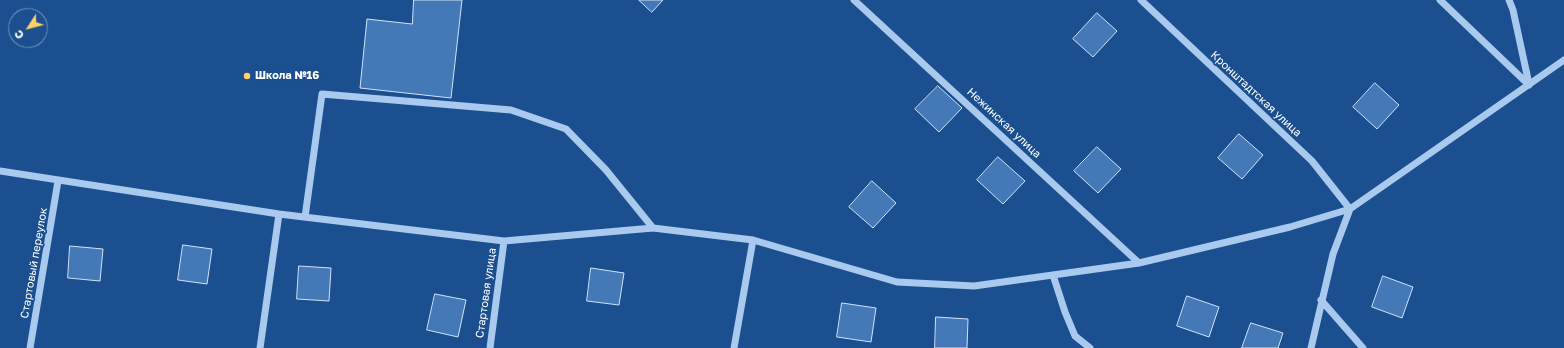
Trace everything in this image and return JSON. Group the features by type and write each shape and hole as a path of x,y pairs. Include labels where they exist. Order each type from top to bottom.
{"street":[{"name":"Нежинская улица","path":"854,0 1139,263"},
{"name":"Кронштадтская улица","path":"1141,0 1312,161 1350,208"},
{"path":"1440,0 1529,85"},
{"path":"1509,0 1513,10 1529,85"},
{"path":"0,171 279,214 504,240 653,228 752,240 897,282 974,286 1139,263 1290,228 1350,208 1564,60"},
{"path":"305,217 322,94 511,110 566,129 606,170 653,228"},
{"name":"Стартовый переулок","path":"30,348 58,181"},
{"path":"1311,348 1321,300 1333,254 1350,208"},
{"path":"260,348 279,214"},
{"name":"Стартовая улица","path":"490,348 504,240"},
{"path":"734,348 752,240"},
{"path":"1054,275 1065,312 1075,336 1090,348"},
{"path":"1321,300 1363,348"}],"building":[{"path":"414,0 462,0 451,98 360,88 367,19 412,24"},
{"path":"639,0 663,0 652,12"},
{"path":"1097,13 1117,31 1093,57 1073,39"},
{"path":"1375,83 1399,105 1377,129 1353,107"},
{"path":"938,86 962,108 939,132 915,109"},
{"path":"1239,134 1263,155 1242,179 1218,158"},
{"path":"1097,147 1121,169 1098,193 1074,171"},
{"path":"998,157 1025,181 1003,204 977,180"},
{"path":"872,181 896,203 873,228 849,207"},
{"path":"183,245 212,249 207,284 178,280"},
{"path":"70,246 103,249 100,281 68,278"},
{"path":"299,266 331,268 329,301 297,299"},
{"path":"591,268 624,273 619,305 587,301"},
{"path":"1383,276 1413,287 1402,318 1372,307"},
{"path":"435,294 466,300 458,337 427,330"},
{"path":"1187,296 1219,307 1209,337 1177,326"},
{"path":"842,303 876,308 871,342 837,337"},
{"path":"936,317 968,319 967,348 935,348"},
{"path":"1251,323 1283,333 1278,348 1242,348"}],"place":[{"name":"Школа №16","path":"247,76"}]}
